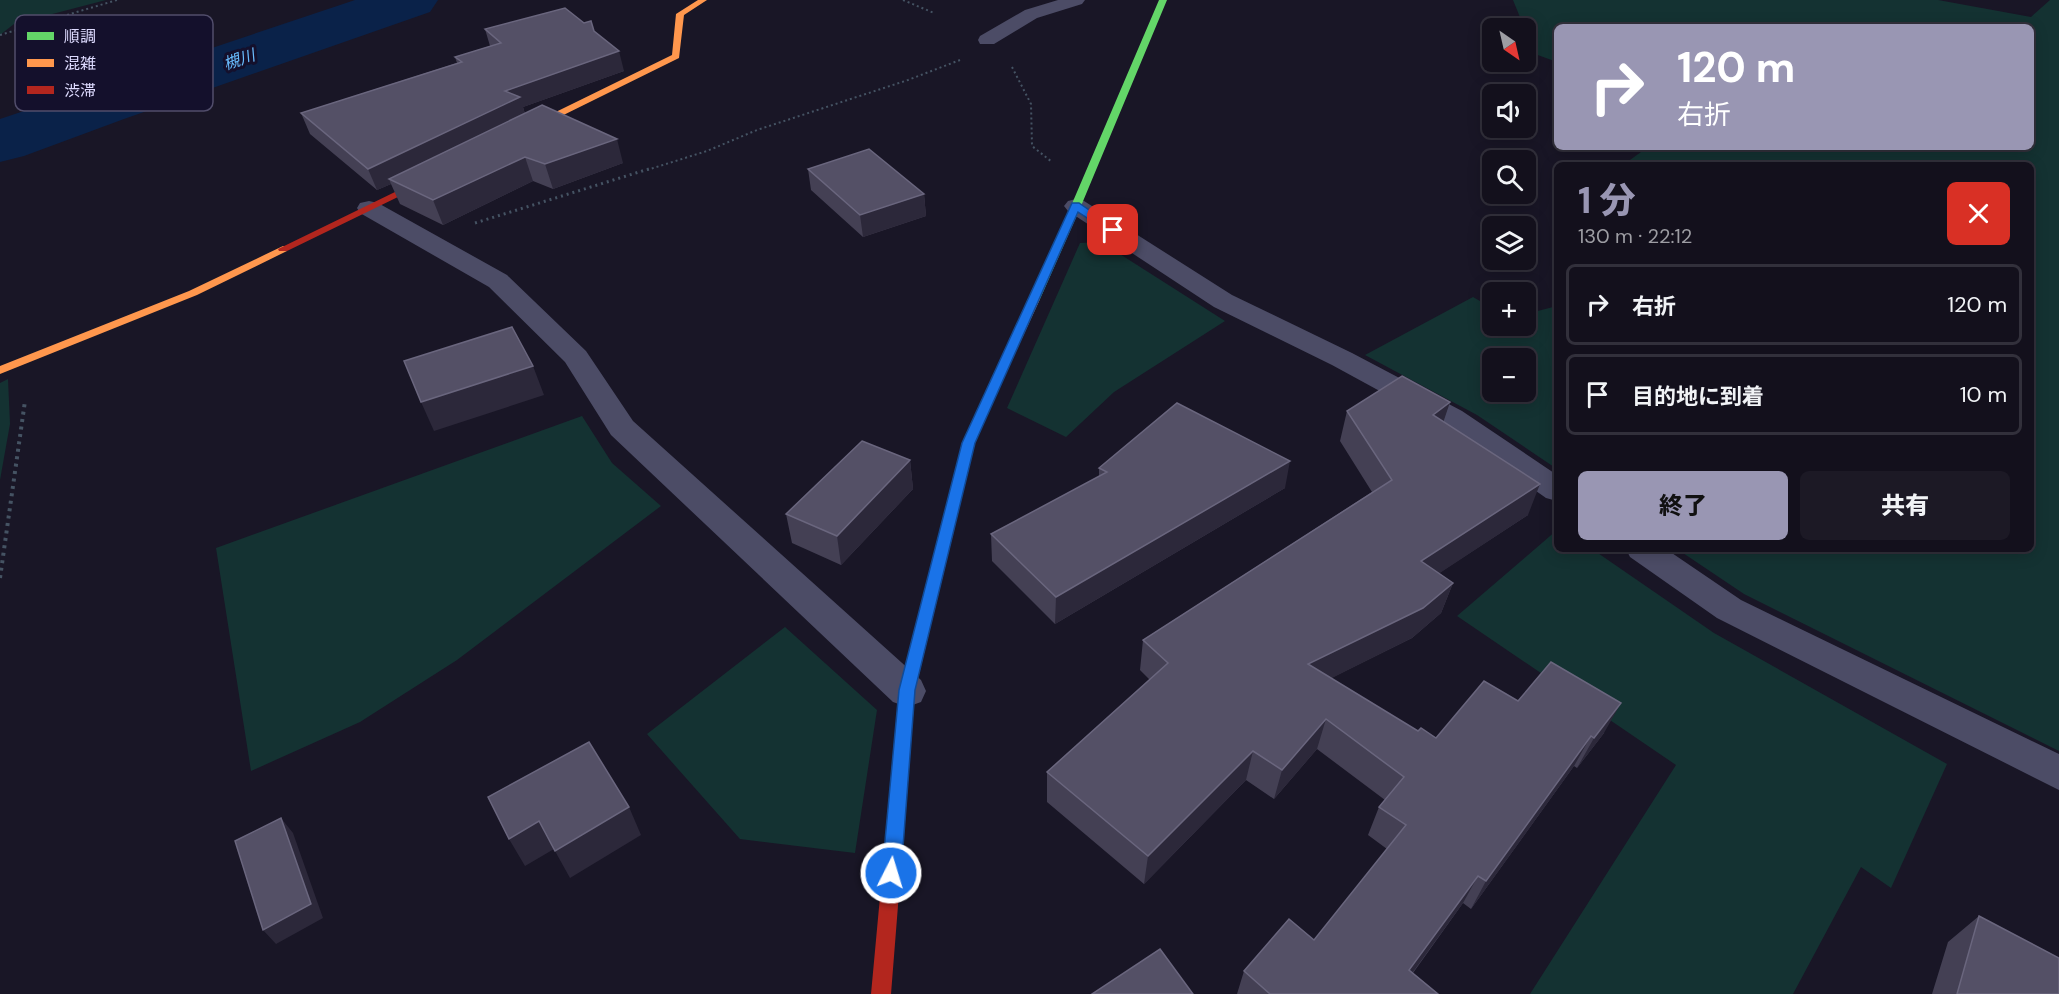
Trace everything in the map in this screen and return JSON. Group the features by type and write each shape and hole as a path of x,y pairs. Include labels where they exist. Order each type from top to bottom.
{"street":[{"path":"508,139 676,56 680,14 703,0"},
{"path":"881,994 907,690 968,443 1079,197 1162,0"},
{"path":"0,370 193,293 444,171"},
{"path":"369,208 426,238 498,281 576,357 622,428 907,690"}],"lane":[{"path":"987,40 1031,14 1076,0"},
{"path":"1079,197 1224,301 1342,358 1452,418 1554,488"},
{"path":"1646,552 1729,609 2059,773"}],"path":[{"path":"67,15 117,0"},
{"path":"903,0 934,13"},
{"path":"0,35 15,31"},
{"path":"426,238 707,151 757,130 908,80 965,58 987,40 1016,71 1031,104 1032,146 1079,197"},
{"path":"0,578 26,399 19,362"}],"green space":[{"path":"0,0 106,0 48,15 15,15 15,24 0,35"},
{"path":"1513,0 1938,0 2031,17 2050,0 2059,0 2059,751 1744,594 1681,552 2034,552 2034,162 1627,162 1644,150 2034,150 2034,24 1554,24 1554,61 1536,54 1536,18 1520,18"},
{"path":"1101,242 1225,321 1114,392 1066,437 1007,408 1080,243"},
{"path":"1473,297 1482,302 1482,336 1536,336 1536,311 1554,307 1554,467 1477,415 1365,355"},
{"path":"8,379 10,424 0,480 0,383"},
{"path":"582,416 612,463 661,506 457,660 360,722 251,771 216,548"},
{"path":"1554,533 1554,552 1596,552 1714,633 1947,764 1891,888 1861,867 1793,994 1530,994 1676,765 1457,616"},
{"path":"785,627 877,710 855,853 740,839 647,734"}],"building":[{"path":"565,8 584,23 591,21 594,31 619,51 505,91 520,97 368,169 301,113 462,62 455,57 501,43 485,29"},
{"path":"542,105 617,139 545,164 525,157 433,200 389,179"},
{"path":"869,149 924,194 860,215 808,169"},
{"path":"512,327 533,366 421,402 404,361"},
{"path":"1402,376 1450,402 1433,415 1540,484 1421,561 1453,583 1423,608 1308,664 1418,731 1421,728 1436,738 1484,681 1518,701 1551,662 1621,703 1594,738 1591,736 1486,881 1478,876 1409,970 1438,994 1270,994 1244,971 1289,919 1314,940 1406,825 1379,807 1404,777 1326,719 1282,770 1253,751 1148,856 1047,772 1168,663 1143,640 1392,480 1347,411"},
{"path":"1177,403 1290,461 1056,597 991,534 1107,472 1099,468"},
{"path":"862,441 910,460 837,536 786,514"},
{"path":"589,742 629,807 555,851 539,821 509,839 488,797"},
{"path":"281,818 311,904 263,930 235,841"},
{"path":"1979,916 2059,958 2059,994 1957,994"},
{"path":"1160,949 1193,994 1092,994"}],"waterway":[{"name":"槻川","path":"213,67 410,0"},
{"name":"槻川","path":"0,142 85,111"}],"traffic: fast":[{"path":"1034,299 1163,0"}],"traffic: slow":[{"path":"520,133 676,56 680,14 703,0"},
{"path":"0,370 193,293 283,249"},
{"path":"947,530 968,443 1034,299"}],"traffic: jam":[{"path":"283,249 436,175"},
{"path":"881,994 907,691 947,530"}],"route":[{"path":"891,873 907,690 968,443 1076,206 1113,230"}]}
